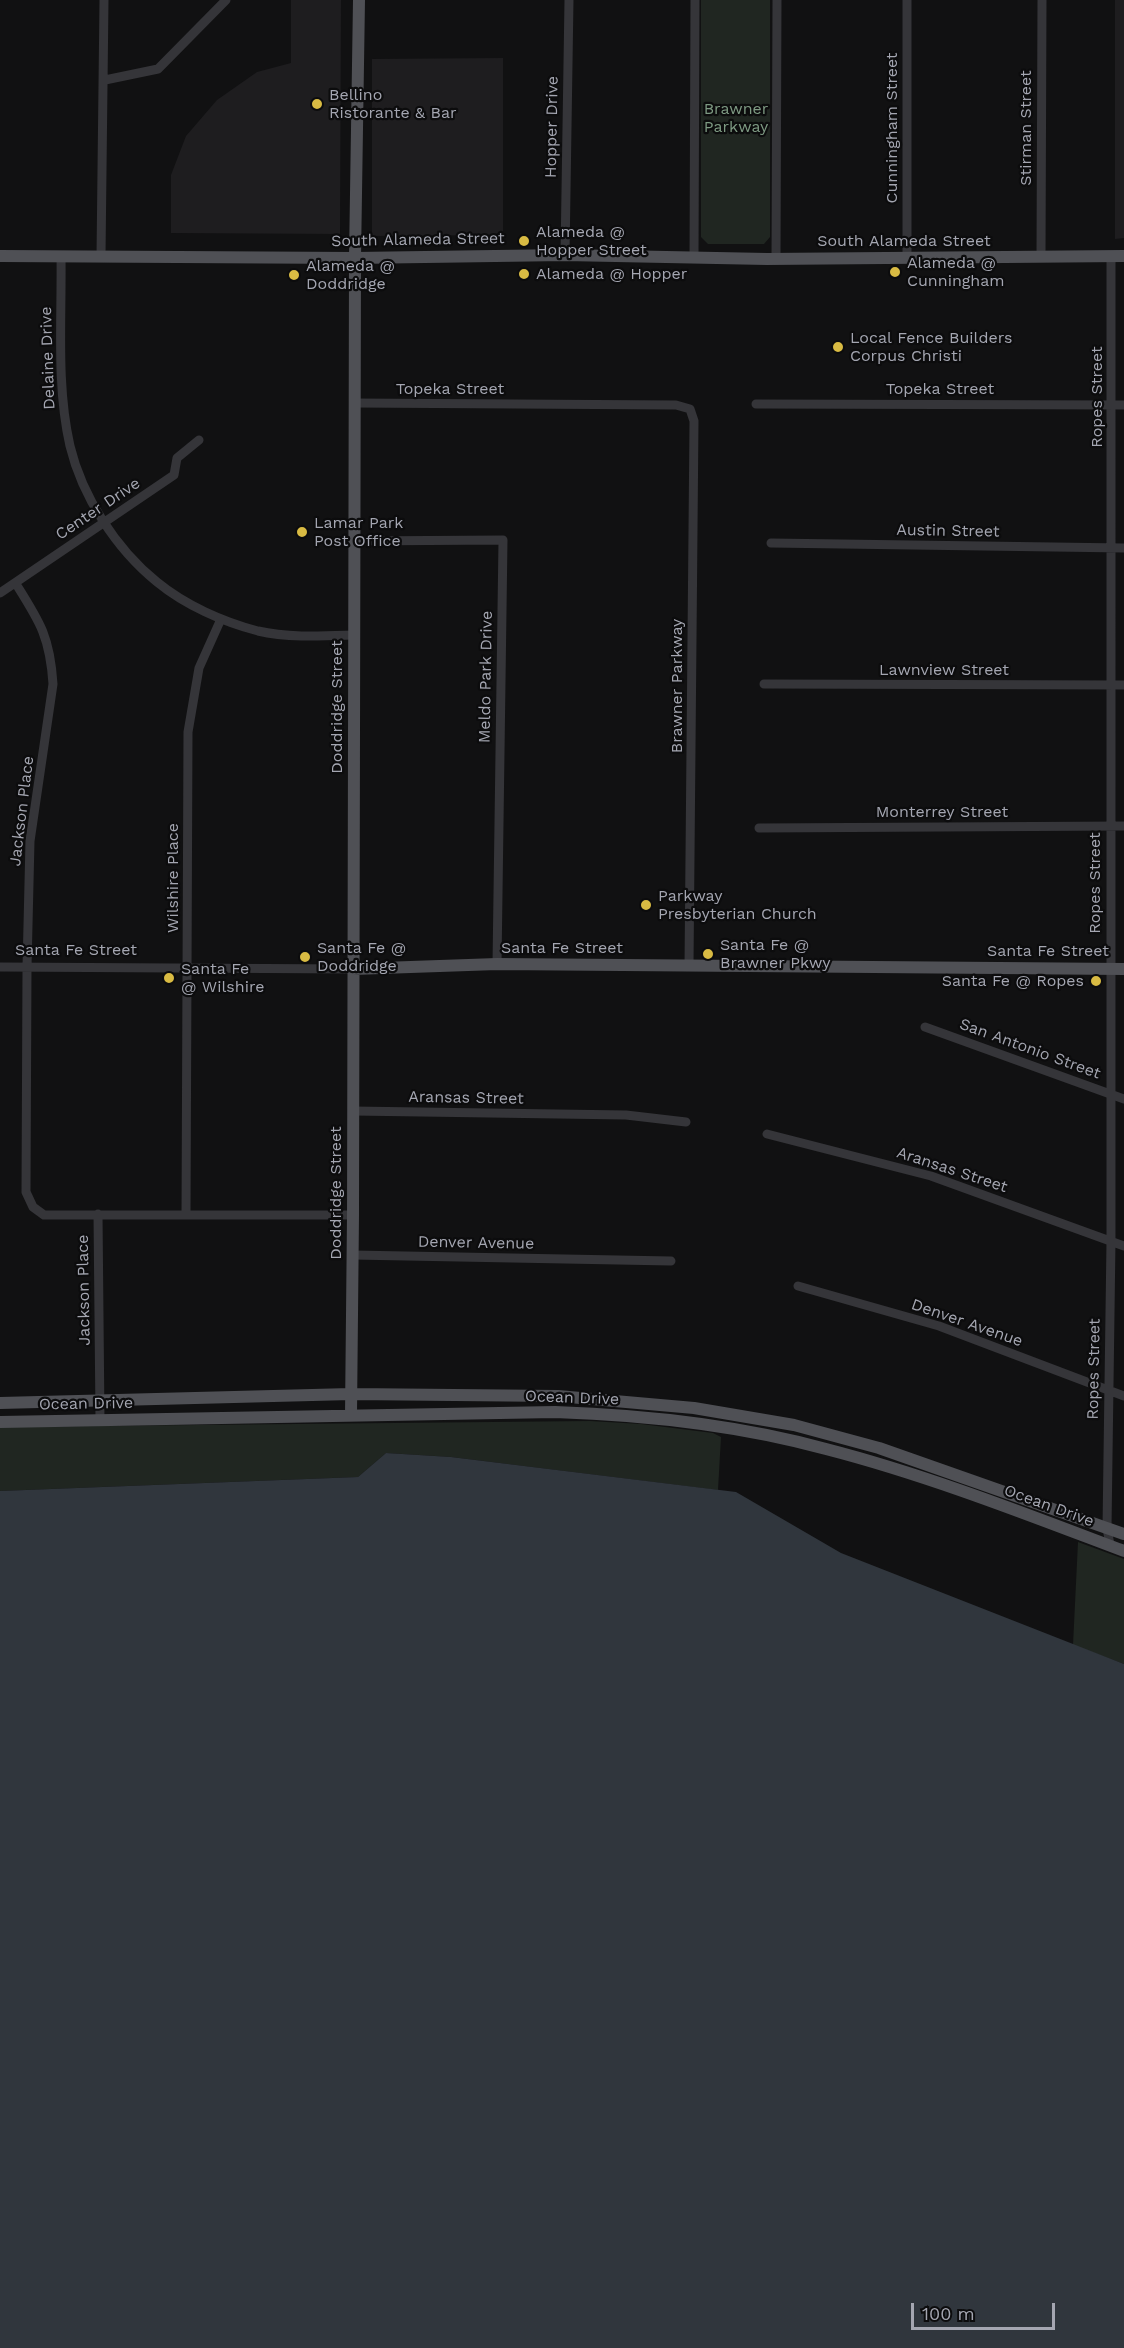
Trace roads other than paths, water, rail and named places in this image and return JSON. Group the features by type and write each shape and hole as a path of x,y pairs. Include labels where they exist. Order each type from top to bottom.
{"main road":[{"name":"Doddridge Street","path":"351,1414 354,403 359,0"},
{"name":"South Alameda Street","path":"0,256 355,258 565,255 776,258 1118,256"},
{"name":"Santa Fe Street","path":"353,969 496,964 1118,969"},
{"name":"Ocean Drive","path":"5,1403 351,1394 558,1396 694,1408 747,1416 829,1434 879,1448 1124,1534"},
{"path":"5,1403 6,1422"},
{"path":"644,1403 644,1418"},
{"name":"Ocean Drive","path":"6,1422 555,1412 705,1424 825,1448 929,1481 1124,1551"},
{"path":"825,1448 829,1434"},
{"path":"874,1463 879,1448"},
{"path":"929,1481 934,1467"},
{"path":"981,1499 984,1484"}],"street":[{"path":"101,256 105,80 104,0"},
{"path":"105,80 158,69 226,0"},
{"name":"Hopper Drive","path":"565,255 569,0"},
{"path":"694,258 695,0"},
{"path":"776,258 777,0"},
{"name":"Cunningham Street","path":"907,0 907,257"},
{"name":"Stirman Street","path":"1041,256 1042,0"},
{"name":"Delaine Drive","path":"61,256 62,396 70,446 82,483 104,522 129,555 157,582 221,619 260,632 308,636 353,635"},
{"name":"Ropes Street","path":"1110,1545 1107,1528 1111,1241 1110,1094 1118,969 1110,826 1110,685 1113,548 1112,405 1118,256"},
{"name":"Topeka Street","path":"354,403 676,405 690,409"},
{"name":"Topeka Street","path":"756,404 1124,405"},
{"name":"Brawner Parkway","path":"689,965 694,421 690,409"},
{"name":"Center Drive","path":"0,593 174,475 177,458 199,440"},
{"name":"Meldo Park Drive","path":"354,541 503,540 496,964"},
{"name":"Austin Street","path":"771,543 1124,548"},
{"name":"Jackson Place","path":"16,584 42,624 52,661 53,684 30,841 26,1192 33,1207 44,1215 98,1214 100,1420"},
{"name":"Wilshire Place","path":"186,1214 188,732 199,668 221,619"},
{"name":"Lawnview Street","path":"764,684 1124,685"},
{"name":"Monterrey Street","path":"759,828 1124,826"},
{"name":"Santa Fe Street","path":"0,967 188,966 353,969"},
{"name":"San Antonio Street","path":"925,1027 1124,1099"},
{"name":"Aransas Street","path":"353,1111 626,1115 686,1122"},
{"name":"Aransas Street","path":"767,1134 931,1176 1124,1246"},
{"path":"98,1214 353,1215"},
{"name":"Denver Avenue","path":"352,1256 671,1261"},
{"name":"Denver Avenue","path":"798,1286 939,1326 1124,1396"}],"place":[{"name":"Bellino Ristorante & Bar","path":"317,104"},
{"name":"Alameda @ Hopper Street","path":"524,241"},
{"name":"Alameda @ Cunningham","path":"895,272"},
{"name":"Alameda @ Hopper","path":"524,274"},
{"name":"Alameda @ Doddridge","path":"294,275"},
{"name":"Local Fence Builders Corpus Christi","path":"838,347"},
{"name":"Lamar Park Post Office","path":"302,532"},
{"name":"Parkway Presbyterian Church","path":"646,905"},
{"name":"Santa Fe @ Brawner Pkwy","path":"708,954"},
{"name":"Santa Fe @ Doddridge","path":"305,957"},
{"name":"Santa Fe @ Wilshire","path":"169,978"},
{"name":"Santa Fe @ Ropes","path":"1096,981"}]}
